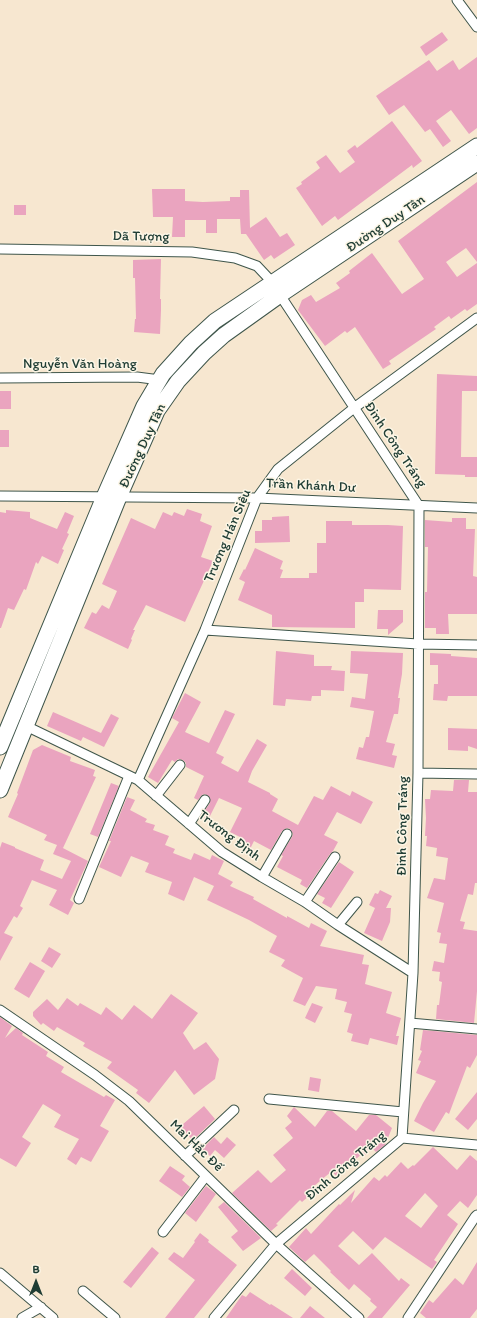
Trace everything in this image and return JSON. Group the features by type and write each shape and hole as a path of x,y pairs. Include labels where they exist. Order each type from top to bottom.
{"main road":[{"name":"Đường Duy Tân","path":"0,790 120,497 157,411 178,381 204,353 276,289 477,146"},
{"name":"Đường Duy Tân","path":"0,747 4,724 144,406 163,374 191,343 216,321 276,289 477,163"}],"street":[{"path":"461,2 477,27"},
{"name":"Dã Tượng","path":"0,249 192,252 235,258 257,266 276,289"},
{"name":"Đinh Công Tráng","path":"214,1318 276,1244 402,1138 410,1023 413,973 418,773 419,506 276,289"},
{"name":"Trương Hán Siêu","path":"138,780 205,630 257,498 278,469 354,408 477,318"},
{"name":"Nguyễn Văn Hoàng","path":"0,378 137,377 160,380"},
{"name":"Trần Khánh Dư","path":"0,496 257,498 477,508"},
{"path":"205,630 418,644 477,645"},
{"name":"Trương Định","path":"26,726 138,780 222,852 305,902 413,973"},
{"path":"156,796 180,765"},
{"path":"418,773 477,774"},
{"path":"79,899 129,776"},
{"path":"189,824 205,800"},
{"path":"262,877 287,834"},
{"path":"305,902 335,857"},
{"path":"338,925 357,902"},
{"name":"Mai Hắc Đế","path":"0,1010 95,1075 129,1101 276,1244 360,1318"},
{"path":"410,1023 477,1029"},
{"path":"269,1099 403,1112"},
{"path":"186,1156 234,1110"},
{"path":"402,1138 477,1145"},
{"path":"163,1232 206,1176"},
{"path":"408,1318 477,1215"},
{"path":"0,1273 53,1318"},
{"path":"83,1291 115,1318"},
{"path":"22,1318 41,1307"}],"building":[{"path":"442,32 448,40 426,56 420,47"},
{"path":"477,57 477,128 469,134 451,110 436,121 451,141 443,147 430,129 425,132 404,105 389,115 376,96 429,60 437,71 453,60 459,70"},
{"path":"392,121 422,161 413,168 412,165 338,220 335,216 322,226 296,188 302,184 301,182 320,168 316,162 326,155 340,173 355,162 347,151 355,145 357,148"},
{"path":"477,182 477,262 466,248 446,262 457,277 477,263 477,304 467,311 465,309 451,319 449,316 434,327 436,329 389,361 391,364 383,369 355,327 347,333 345,331 325,346 298,310 302,300 311,295 316,302 340,288 336,283 350,273 349,271 372,253 402,294 424,279 398,241"},
{"path":"152,189 185,189 185,201 203,202 230,201 230,197 240,197 240,190 249,190 250,228 266,217 280,237 287,233 295,245 274,259 271,255 264,260 246,234 241,234 240,219 217,219 217,233 206,233 206,220 185,220 185,237 172,237 173,217 153,217"},
{"path":"14,205 26,205 26,215 14,215"},
{"path":"161,259 160,334 134,332 136,319 133,260"},
{"path":"437,374 477,376 477,391 462,391 461,457 477,457 477,477 435,474"},
{"path":"0,391 11,391 11,409 0,409"},
{"path":"0,430 9,430 9,447 0,447"},
{"path":"187,509 202,514 200,521 212,526 201,557 213,561 185,622 146,605 133,630 135,630 128,649 84,628 92,612 96,614 102,605 109,609 117,591 102,584 131,518 155,529 163,512 172,516 174,512 184,516"},
{"path":"6,510 30,512 30,518 57,529 65,512 74,516 67,533 69,534 62,549 64,550 58,564 42,556 38,564 36,562 26,590 24,589 14,610 8,608 0,628 0,512 6,513"},
{"path":"289,516 290,542 255,543 255,531 262,531 262,520 272,520 272,517"},
{"path":"452,518 466,518 466,529 475,529 473,576 477,577 477,614 448,614 449,634 436,634 436,628 425,628 425,592 427,592 428,547 425,547 425,520 452,522"},
{"path":"326,521 352,521 352,525 403,526 401,590 364,589 364,602 355,602 355,628 272,627 272,615 238,600 245,582 239,579 244,569 245,570 255,548 283,561 280,569 283,570 280,578 309,578 309,573 317,573 317,543 326,543"},
{"path":"378,610 403,610 403,622 388,635 388,629 377,629"},
{"path":"276,651 314,655 314,666 332,666 331,670 345,671 344,691 321,690 321,696 312,696 311,701 286,699 285,706 273,705"},
{"path":"351,651 403,653 402,674 398,698 400,698 398,714 394,714 386,742 395,744 392,755 397,756 394,768 356,759 359,747 363,748 366,737 369,737 374,711 350,707 352,697 365,699 368,674 350,673"},
{"path":"430,653 451,654 451,656 477,658 477,696 448,696 447,701 433,700 434,684 438,684 438,665 430,665"},
{"path":"185,693 201,702 185,732 209,743 225,710 235,714 216,753 224,757 221,763 238,772 257,739 267,745 252,771 248,782 270,793 278,799 272,811 298,825 314,796 323,800 331,786 350,796 352,791 373,802 361,824 337,812 324,835 338,842 307,888 300,884 302,880 277,867 283,856 281,855 292,837 293,834 290,829 287,828 282,831 271,850 254,841 250,849 241,845 244,839 230,832 242,808 219,798 208,820 201,816 210,803 210,798 205,794 198,800 194,798 204,776 186,767 186,763 183,760 178,759 175,762 172,760 158,783 148,777 179,722 172,718"},
{"path":"53,712 101,733 111,714 119,718 104,747 83,737 81,741 47,726"},
{"path":"448,728 477,729 477,749 468,746 468,751 448,750"},
{"path":"42,745 71,757 70,761 95,770 93,776 96,777 63,848 59,846 88,861 70,900 74,903 68,915 49,905 57,890 32,880 20,906 23,908 17,918 14,916 4,933 13,937 0,961 0,848 2,842 44,860 40,870 62,879 71,861 53,854 57,845 44,840 47,835 8,817 18,794 17,793 33,750"},
{"path":"454,780 469,780 468,792 477,792 477,883 475,883 473,895 468,894 460,921 465,922 463,929 477,931 477,991 474,1023 436,1019 437,1005 439,1005 442,982 439,981 440,972 432,971 434,961 444,963 447,944 439,943 441,933 437,932 444,903 427,898 434,878 445,880 448,858 436,856 437,848 426,846 427,836 425,836 425,799 430,799 431,790 453,791"},
{"path":"111,783 119,786 98,837 90,834"},
{"path":"127,797 135,800 130,810 147,819 145,822 155,825 153,830 169,836 165,845 175,849 173,853 191,860 194,853 210,860 212,855 224,861 218,874 233,882 230,886 254,897 253,899 287,918 287,916 309,928 311,923 327,931 320,946 364,955 362,964 369,965 365,984 392,992 386,1013 401,1018 396,1036 399,1036 397,1045 370,1038 368,1045 351,1041 353,1034 347,1032 352,1014 344,1012 347,1002 335,999 337,989 316,986 305,1006 293,1001 303,978 281,966 285,960 269,952 277,936 249,920 207,900 214,886 194,877 184,901 168,894 172,882 145,872 149,863 131,856 121,877 99,867 111,841 109,841"},
{"path":"339,862 354,872 331,908 322,903 325,898 317,894"},
{"path":"380,890 392,896 386,908 391,908 390,922 382,941 364,933 375,908 369,905 375,893 378,894"},
{"path":"49,947 61,954 52,968 41,961"},
{"path":"30,962 45,971 29,998 14,989"},
{"path":"171,994 198,1013 183,1033 194,1050 206,1042 219,1059 215,1079 194,1095 175,1070 149,1103 136,1093 138,1090 107,1068 112,1062 83,1046 85,1043 57,1027 54,1031 43,1023 41,1025 33,1016 33,1012 47,999 58,1010 67,998 78,1006 80,1003 101,1015 106,1007 122,1020 134,1005 152,1019"},
{"path":"312,1003 323,1007 315,1023 305,1018"},
{"path":"0,1017 12,1026 5,1038 16,1028 23,1033 22,1035 48,1052 46,1056 64,1067 61,1072 104,1097 106,1095 115,1100 100,1126 109,1131 91,1162 81,1157 76,1165 67,1159 79,1139 54,1127 61,1115 43,1104 22,1137 31,1143 16,1167 0,1158"},
{"path":"423,1030 477,1035 477,1055 470,1068 467,1066 449,1114 446,1112 434,1132 414,1121 436,1081 416,1073 421,1061 418,1060 422,1051 420,1050"},
{"path":"310,1077 321,1079 319,1092 308,1090"},
{"path":"477,1092 477,1119 468,1130 455,1119"},
{"path":"204,1106 215,1119 193,1140 186,1134 182,1138 175,1131"},
{"path":"294,1107 315,1127 327,1111 332,1111 356,1131 369,1115 376,1115 392,1128 385,1145 376,1152 369,1145 366,1155 363,1153 336,1176 332,1171 314,1186 319,1193 311,1199 309,1196 302,1202 300,1200 271,1231 232,1193 258,1170 271,1183 286,1170 273,1155 293,1138 285,1128 292,1122 287,1116"},
{"path":"214,1137 221,1144 227,1137 236,1145 224,1158 215,1150 210,1156 202,1149"},
{"path":"433,1147 457,1170 470,1155 477,1161 477,1195 468,1208 460,1201 447,1215 458,1224 434,1260 437,1262 432,1269 385,1237 373,1250 353,1231 338,1246 359,1265 372,1253 399,1281 401,1278 410,1285 382,1318 367,1318 377,1307 370,1301 371,1299 354,1284 349,1290 314,1254 305,1262 289,1247 306,1228 311,1234 339,1204 340,1205 355,1190 351,1203 374,1177 379,1181 385,1175 387,1177 401,1162 408,1169 413,1165 414,1166","holes":["425,1193 438,1206 421,1228 405,1216"]},
{"path":"170,1166 185,1176 182,1180 190,1187 182,1197 159,1181"},
{"path":"206,1186 216,1194 196,1222 185,1213"},
{"path":"224,1202 261,1238 243,1251 231,1237 238,1231 218,1207"},
{"path":"200,1233 209,1240 208,1242 237,1265 194,1318 165,1318 195,1280 168,1259 174,1252 183,1258"},
{"path":"152,1247 159,1253 131,1288 123,1282"},
{"path":"477,1262 477,1309 470,1318 426,1318 420,1313 429,1300 433,1303 455,1278 463,1285"},
{"path":"292,1269 312,1288 305,1296 284,1278"},
{"path":"250,1292 293,1318 226,1318 242,1295 246,1297"},
{"path":"310,1306 325,1318 300,1318"}]}
